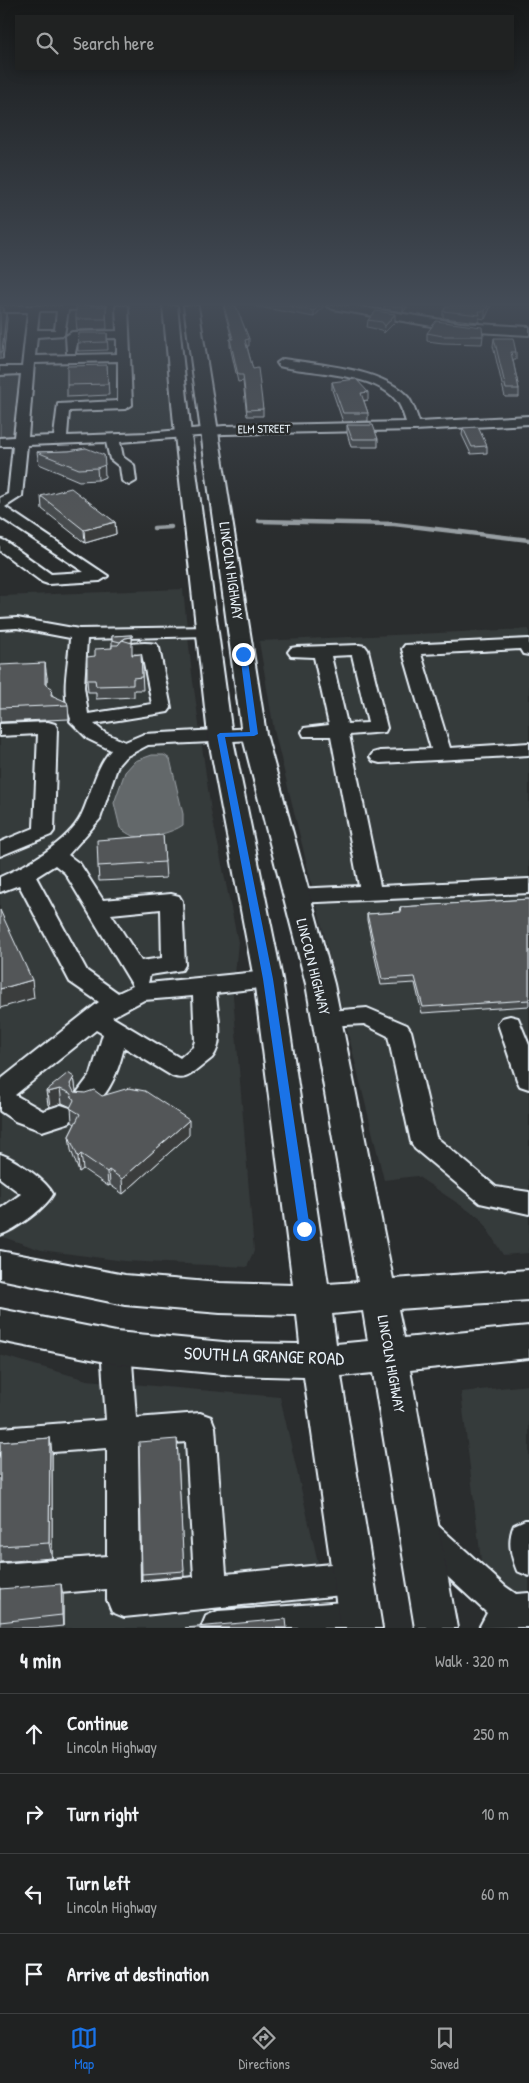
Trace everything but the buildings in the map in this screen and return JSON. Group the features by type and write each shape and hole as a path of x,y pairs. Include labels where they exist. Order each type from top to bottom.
{"main road":[{"name":"LINCOLN HIGHWAY","path":"178,382 220,735 268,979 304,1229 320,1361 360,1623"},
{"name":"LINCOLN HIGHWAY","path":"202,382 231,564 254,734 295,896 320,984 379,1295 436,1628"},
{"path":"0,1265 125,1290 220,1298 312,1300 529,1285"},
{"name":"SOUTH LA GRANGE ROAD","path":"0,1324 116,1348 234,1359 320,1361 529,1342"}],"street":[{"path":"0,504 15,496 26,382"},
{"path":"60,440 63,407 125,405 124,382"},
{"path":"373,382 389,387 404,401 414,426"},
{"name":"ELM STREET","path":"0,442 210,433 224,430 414,426 529,420"},
{"path":"112,438 117,459 128,465 129,481"},
{"path":"0,510 100,576 48,579 0,544"},
{"path":"0,624 18,623 80,634 207,631"},
{"path":"80,634 88,652 74,702 79,721 92,734 125,750"},
{"path":"442,754 411,649 527,644 529,650"},
{"path":"79,721 162,708 150,648 132,649"},
{"path":"297,652 359,650 378,728 311,732"},
{"path":"321,651 339,730 371,893"},
{"path":"0,730 48,728 44,831 0,850"},
{"path":"0,886 25,876 55,854 90,818 108,764 118,753 144,740 254,734"},
{"path":"380,757 529,750"},
{"path":"55,854 73,869 139,976 140,992"},
{"path":"25,876 78,976 117,1003"},
{"path":"295,896 529,886"},
{"path":"96,908 171,901 174,964 134,969"},
{"path":"0,1093 105,1024 117,1003 140,992 268,979"},
{"path":"105,1024 181,1070 204,1051 207,1041 204,987"},
{"path":"325,1018 367,1016 399,1031 424,1142 489,1196 529,1203"},
{"path":"85,1098 94,1091 103,1077 111,1056 105,1024"},
{"path":"510,1024 529,1080"},
{"path":"0,1098 24,1114 42,1121 61,1115"},
{"path":"0,1164 40,1194 0,1224"},
{"path":"116,1348 122,1432 124,1600 352,1578"},
{"path":"0,1442 200,1427 211,1591"},
{"path":"420,1530 490,1597 513,1616"},
{"path":"529,1536 525,1536 529,1560"},
{"path":"0,1581 124,1570"},
{"path":"218,1628 360,1623"}],"shaded area":[{"path":"0,382 23,382 17,440 0,441"},
{"path":"30,382 174,382 180,433 25,439"},
{"path":"183,589 192,674 211,811 238,942 233,996 254,1251 247,1267 124,1261 41,1250 0,1236 0,596"},
{"path":"529,629 529,1253 503,1255 481,1219 417,1176 384,1180 274,730 259,641"},
{"path":"152,755 164,755 170,759 183,814 183,825 173,831 159,835 133,836 120,828 114,803 125,772 135,761"},
{"path":"0,1355 87,1380 280,1397 333,1628 0,1628"},
{"path":"529,1385 529,1628 489,1628 461,1392"}],"waterway":[{"path":"259,521 394,524 529,540"},
{"path":"154,528 171,527"}],"route":[{"path":"243,654 254,734 220,735 268,979 304,1229"}]}
